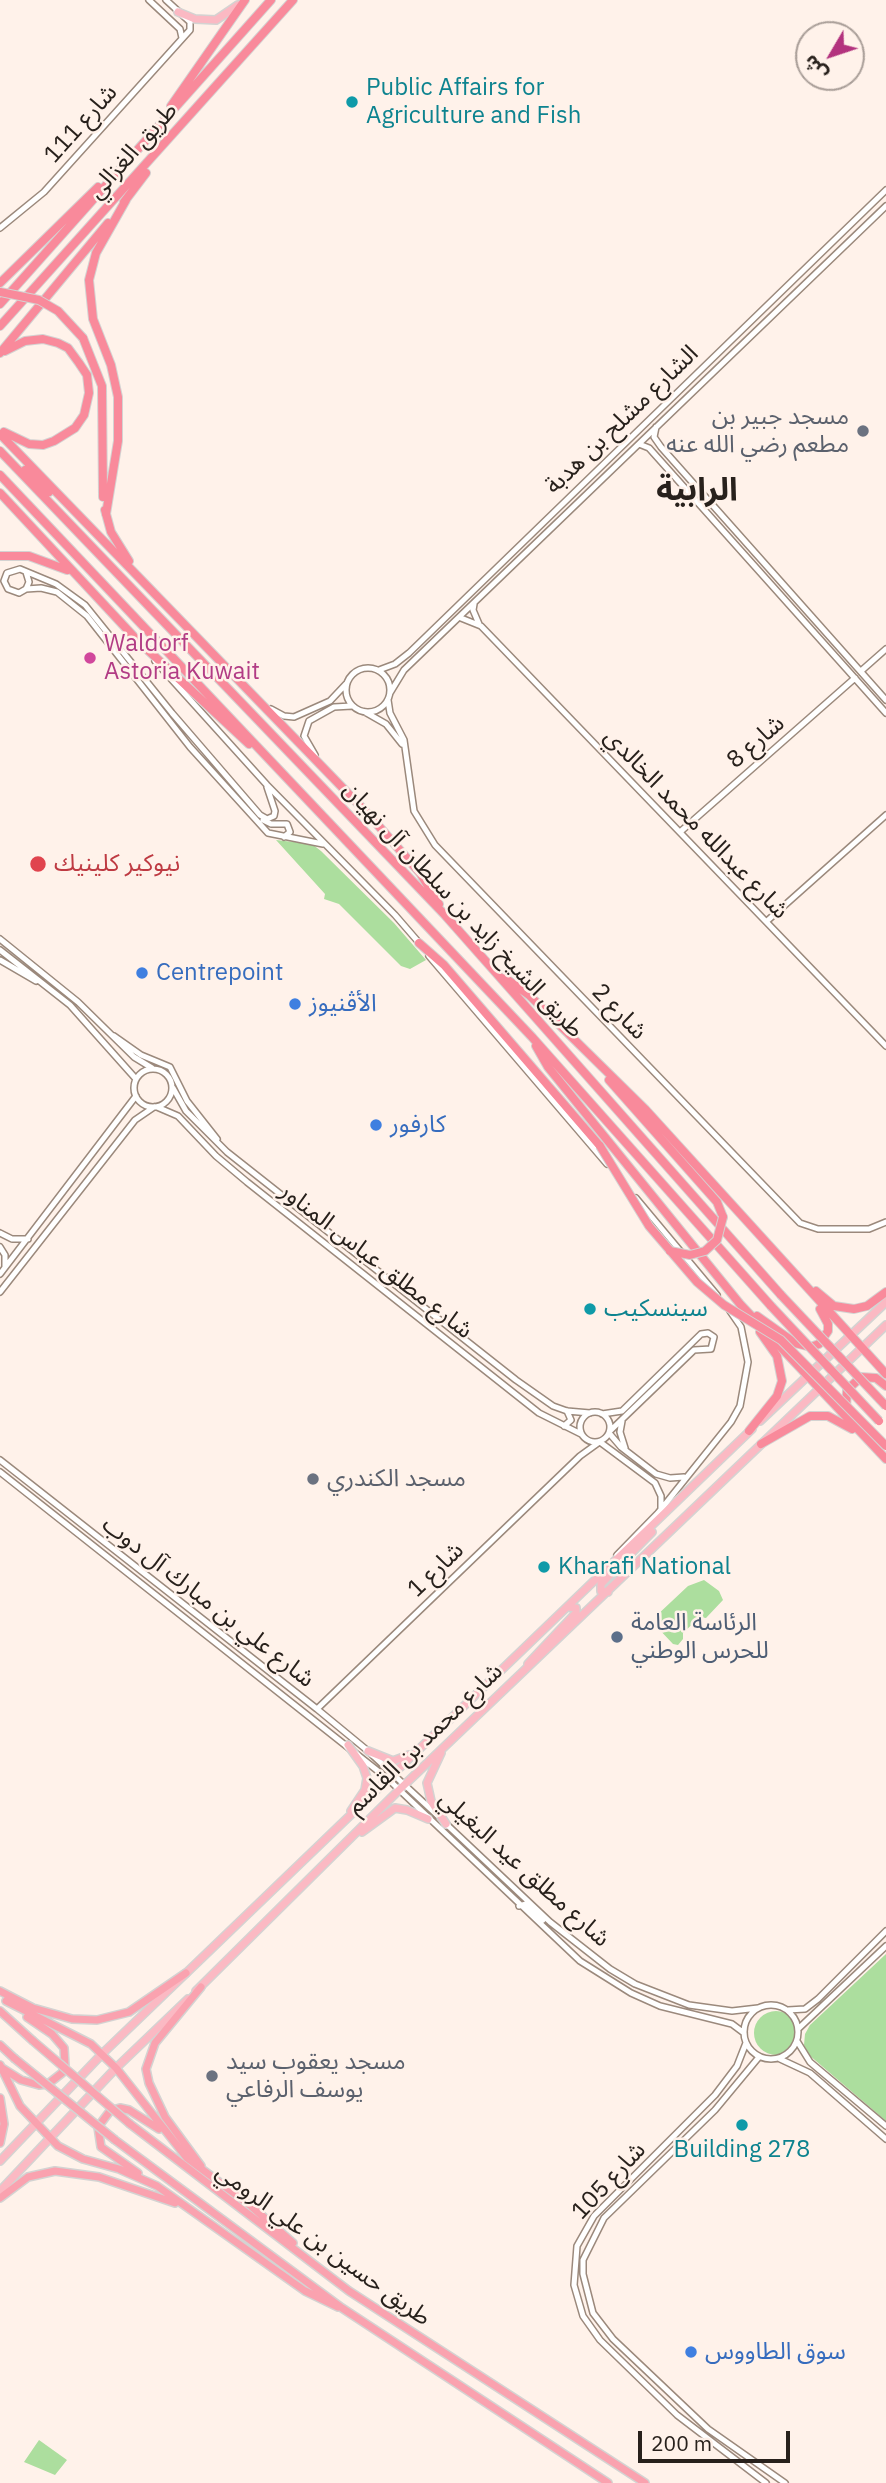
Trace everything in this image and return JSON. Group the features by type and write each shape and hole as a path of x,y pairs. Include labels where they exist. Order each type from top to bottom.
{"highway":[{"path":"167,114 176,94 245,0"},
{"name":"طريق الغزالي","path":"0,304 271,0"},
{"name":"طريق الغزالي","path":"0,326 293,0"},
{"path":"0,354 126,200 169,140"},
{"path":"0,283 62,219 126,162"},
{"path":"106,514 118,441 118,397 111,365 93,319 89,280 96,253 126,200"},
{"path":"0,292 39,300 58,311 83,338 102,386 103,502 111,532 159,599"},
{"path":"0,354 25,341 43,339 58,343 68,348 87,375 89,393 84,415 75,428 54,441 43,445 29,444 0,431"},
{"path":"0,431 330,774 420,873 444,914"},
{"path":"0,449 113,551"},
{"name":"طريق الشيخ زايد بن سلطان آل نهيان","path":"0,449 444,914 781,1295 886,1406"},
{"name":"طريق الشيخ زايد بن سلطان آل نهيان","path":"0,475 532,1037 771,1306 883,1425"},
{"path":"0,493 137,640 212,713 274,764"},
{"path":"0,555 29,556 55,563 98,599"},
{"path":"419,943 444,965 600,1146 644,1219 670,1251 716,1299 781,1340 886,1446"},
{"path":"497,973 529,995 645,1109 886,1374"},
{"path":"566,1032 717,1202 723,1217 717,1240 705,1251 690,1255 670,1251"},
{"path":"532,1037 548,1067 740,1304 777,1356 782,1373 777,1396 749,1432"},
{"path":"752,1228 820,1296 834,1306 861,1308 886,1292"},
{"path":"740,1304 795,1343 811,1347 825,1338 828,1324 807,1290"},
{"path":"740,1304 885,1459"},
{"path":"855,1427 844,1398 851,1384 868,1376 886,1386"},
{"path":"761,1444 803,1419 819,1415 844,1424 885,1459"},
{"path":"0,1991 23,2004 63,2017 105,2020 129,2012 186,1973"},
{"path":"201,1987 155,2043 146,2069 149,2083 165,2117 213,2179"},
{"path":"3,1999 82,2039 102,2054 187,2158 273,2223 300,2252"},
{"path":"1,2066 30,2083 48,2084 62,2074 66,2057 64,2048 52,2034 3,1999"},
{"name":"طريق حسين بن علي الرومي","path":"0,2011 130,2124 218,2193 414,2336 645,2483"},
{"name":"طريق حسين بن علي الرومي","path":"0,2045 115,2140 342,2308 608,2483"},
{"path":"1,2066 20,2106 51,2140 83,2159 119,2169 157,2186"},
{"path":"0,2098 4,2118 0,2143"},
{"path":"165,2133 141,2116 120,2108 110,2111 98,2127 101,2147 108,2155 157,2186 314,2297 342,2308"},
{"path":"0,2197 35,2174 70,2172 120,2183 189,2209"}],"main road":[{"path":"178,12 195,19 216,20 228,15 245,0"},
{"name":"شارع محمد بن القاسم","path":"0,2161 102,2054 886,1302"},
{"name":"شارع محمد بن القاسم","path":"0,2191 51,2140 116,2068 402,1787 886,1325"},
{"path":"608,1592 601,1591 601,1584 641,1546 658,1522"},
{"path":"663,1539 675,1539"},
{"path":"527,1668 530,1659 576,1614 576,1608 569,1607"},
{"path":"345,1822 365,1790 367,1778 363,1766 348,1745"},
{"path":"445,1746 430,1772 427,1783 431,1801 446,1824"},
{"path":"368,1751 393,1760 421,1747"},
{"path":"304,1884 388,1811 402,1808 428,1819"}],"street":[{"path":"166,0 191,26 182,38"},
{"path":"153,1 180,29 182,38"},
{"name":"شارع 111","path":"0,228 44,192 182,38"},
{"name":"الشارع مشلح بن هدبة","path":"379,670 395,664 409,653 886,190"},
{"name":"الشارع مشلح بن هدبة","path":"390,693 404,670 886,206"},
{"path":"849,227 849,234 857,235"},
{"path":"656,426 654,437 661,447 886,700"},
{"path":"639,444 649,448 886,713"},
{"path":"605,462 607,468 613,470"},
{"path":"593,474 599,474 599,482"},
{"path":"704,510 706,504 711,503"},
{"path":"0,573 16,568 26,572 67,591 94,614 172,713 267,823 289,826 290,832 284,837"},
{"path":"8,589 5,577 9,570"},
{"path":"26,572 29,582 26,589"},
{"path":"0,586 19,593 26,589 41,588 57,592 87,617 190,747 268,833 324,845"},
{"name":"شارع عبدالله محمد الخالدي","path":"474,604 474,615 481,626 886,1046"},
{"name":"شارع عبدالله محمد الخالدي","path":"460,618 470,619 481,626"},
{"path":"137,640 267,785 419,943 741,1327 748,1372 740,1406 731,1422 684,1477 661,1509 619,1553 611,1566"},
{"path":"861,671 886,649"},
{"path":"252,695 280,715 293,717 330,701 360,669 379,670 388,680 388,700 375,711 364,711"},
{"name":"شارع 8","path":"680,832 855,678"},
{"path":"347,683 346,693 354,707"},
{"name":"شارع 2","path":"388,700 390,713 401,732 411,801 427,837 794,1218 812,1228 875,1228 886,1222"},
{"path":"330,774 306,741 306,725 314,717 334,707 354,707 364,711 392,729 404,747"},
{"path":"260,815 267,819 275,814 267,785"},
{"path":"767,921 886,815"},
{"path":"0,939 78,1002 134,1057 152,1068 164,1071 173,1088 169,1100 135,1120 0,1292"},
{"path":"0,950 90,1025 136,1079 136,1096 128,1110 0,1274"},
{"path":"0,960 42,983"},
{"path":"109,1034 141,1055 170,1067 187,1101 227,1153"},
{"path":"136,1079 152,1068"},
{"name":"شارع مطلق عباس المناور","path":"173,1088 186,1111 227,1153 528,1390 567,1411 590,1413"},
{"path":"136,1096 145,1105 156,1107"},
{"name":"شارع مطلق عباس المناور","path":"156,1107 178,1116 216,1156 247,1182 539,1413 582,1436"},
{"path":"128,1110 135,1113 135,1120"},
{"path":"82,1170 87,1176 93,1174"},
{"path":"0,1233 12,1239 28,1239"},
{"path":"0,1247 5,1255 5,1267"},
{"path":"580,1456 581,1421 590,1413 622,1411 701,1334 708,1333 713,1337 711,1349 694,1350 599,1442"},
{"path":"564,1426 571,1420 567,1411"},
{"path":"602,1414 608,1419 610,1432 626,1451 656,1474 670,1478 684,1477"},
{"path":"623,1418 620,1432 626,1451"},
{"path":"582,1436 599,1442 655,1483 662,1496 661,1509"},
{"name":"شارع 1","path":"317,1709 580,1456 599,1442"},
{"name":"شارع علي بن مبارك آل دوب","path":"0,1460 317,1709 368,1751 391,1776"},
{"name":"شارع علي بن مبارك آل دوب","path":"0,1472 391,1776"},
{"path":"188,1619 193,1617 194,1612"},
{"path":"198,1628 198,1622 204,1620"},
{"name":"شارع مطلق عيد البغيلي","path":"391,1776 562,1933 610,1969 664,1997 711,2009 758,2008"},
{"name":"شارع مطلق عيد البغيلي","path":"402,1787 428,1819 566,1950 631,1993 686,2015 732,2024 744,2033"},
{"path":"519,1906 526,1904 554,1930 562,1933"},
{"path":"886,1931 811,2005 800,2011 773,2005 758,2008 747,2019 744,2033 746,2043 759,2057 779,2059 810,2073 886,2139"},
{"path":"798,2029 886,1946"},
{"path":"779,2059 787,2055 797,2041 798,2029 787,2010"},
{"path":"797,2041 810,2062 886,2126"},
{"name":"شارع 105","path":"746,2043 737,2066 720,2089 610,2199 583,2231 574,2265 574,2285 583,2316 618,2359 686,2423 766,2483"},
{"name":"شارع 105","path":"759,2057 715,2110 616,2206 593,2235 583,2260 583,2274 584,2289 593,2313 625,2351 708,2428 785,2483"},
{"path":"610,2199 616,2206"},
{"path":"618,2359 620,2353 625,2351"}],"green space":[{"path":"276,840 312,844 321,851 394,923 426,960 410,969 401,966 339,904 324,899 325,894"},
{"path":"704,1580 719,1591 723,1600 706,1618 700,1617 683,1633 683,1639 678,1645 673,1644 656,1626 655,1617 688,1586"},
{"path":"886,1954 886,2121 809,2055 804,2045 805,2034 810,2025"},
{"path":"776,2011 792,2017 798,2033 792,2049 776,2055 760,2049 754,2033 760,2017"},
{"path":"39,2440 67,2460 55,2475 24,2462"}],"place":[{"name":"Public Affairs for Agriculture and Fish","path":"352,102"},
{"name":"مسجد جبير بن مطعم رضي الله عنه","path":"863,431"},
{"name":"Waldorf Astoria Kuwait","path":"90,658"},
{"name":"نيوكير كلينيك","path":"38,864"},
{"name":"Centrepoint","path":"142,973"},
{"name":"الأڤنيوز","path":"295,1004"},
{"name":"كارفور","path":"376,1125"},
{"name":"سينسكيب","path":"590,1309"},
{"name":"مسجد الكندري","path":"313,1479"},
{"name":"Kharafi National","path":"544,1567"},
{"name":"الرئاسة العامة للحرس الوطني","path":"617,1637"},
{"name":"مسجد يعقوب سيد يوسف الرفاعي","path":"212,2076"},
{"name":"Building 278","path":"742,2125"},
{"name":"سوق الطاووس","path":"691,2352"}],"district":[{"name":"الرابية","path":"697,491"}]}
